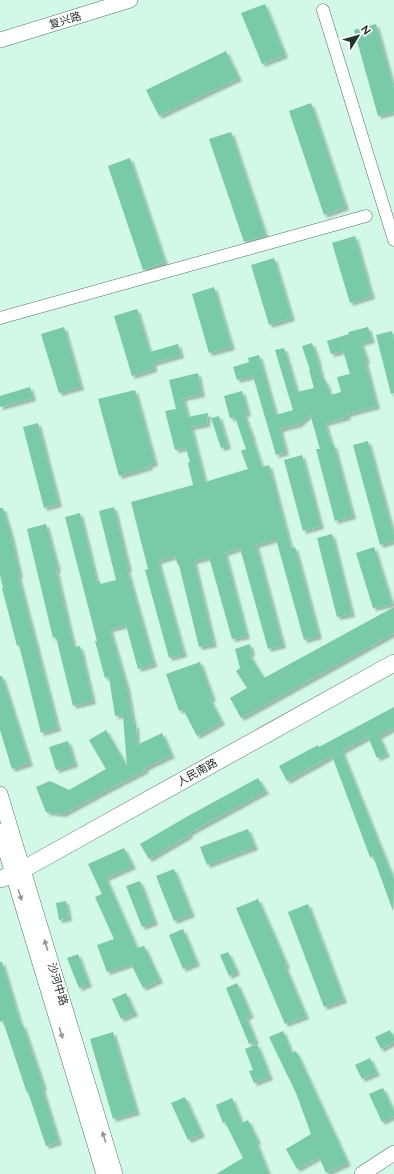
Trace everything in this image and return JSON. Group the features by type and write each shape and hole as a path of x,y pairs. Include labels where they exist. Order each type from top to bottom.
{"main road":[{"name":"人民南路","path":"12,874 394,663"}],"street":[{"name":"复兴路","path":"0,40 130,0"},
{"path":"323,10 394,240"},
{"path":"0,318 366,216"},
{"name":"沙河中路","path":"0,794 12,874 115,1174"},
{"name":"沙河中路","path":"0,831 104,1174"},
{"path":"362,1174 394,1153"}],"building":[{"path":"265,4 285,55 262,64 241,13"},
{"path":"376,24 394,89 394,112 378,116 354,30"},
{"path":"226,51 239,78 159,116 146,90"},
{"path":"311,103 346,207 324,215 289,111"},
{"path":"231,132 266,236 244,242 209,139"},
{"path":"130,158 165,262 143,270 108,166"},
{"path":"355,236 372,296 350,303 332,243"},
{"path":"274,258 292,318 269,325 251,265"},
{"path":"214,287 232,347 209,353 192,294"},
{"path":"137,309 150,352 178,344 181,355 153,363 154,369 132,376 114,316"},
{"path":"64,327 81,387 59,393 41,334"},
{"path":"368,327 372,340 361,343 367,360 365,361 377,406 347,414 348,417 325,423 332,445 334,445 353,516 335,521 316,449 320,449 310,414 299,424 280,429 286,452 276,455 253,376 237,380 233,367 249,362 248,358 259,355 276,415 293,410 275,350 284,348 297,392 314,388 302,346 312,343 323,380 325,380 331,395 341,392 337,377 350,374 343,351 331,354 327,341 349,334 348,332"},
{"path":"392,331 394,340 394,393 391,394 376,335"},
{"path":"198,373 202,394 183,398 188,417 208,413 207,424 191,427 205,482 248,469 241,451 246,449 235,417 230,418 224,396 242,391 248,413 244,414 262,467 269,465 291,548 295,547 319,636 304,640 276,539 256,545 283,645 268,649 240,548 225,553 247,636 232,639 209,557 194,561 214,644 199,647 179,565 175,556 158,561 184,654 169,658 145,570 148,569 131,502 193,485 188,463 190,462 186,448 175,450 165,411 176,409 169,380"},
{"path":"30,387 33,398 0,407 0,396"},
{"path":"135,390 155,463 149,465 150,467 119,476 98,399"},
{"path":"219,416 228,446 221,448 211,418"},
{"path":"38,423 59,504 44,508 23,427"},
{"path":"368,441 394,536 394,541 380,545 353,445"},
{"path":"302,455 321,526 303,531 284,460"},
{"path":"114,507 129,569 127,569 154,664 138,669 126,625 110,629 127,687 134,725 136,725 137,745 162,733 172,755 145,768 146,770 63,814 46,812 36,787 50,781 69,790 106,769 89,740 106,730 127,766 123,715 115,716 109,677 105,678 65,517 80,513 97,582 100,581 100,584 116,580 99,511"},
{"path":"0,508 3,508 11,535 20,575 18,575 58,728 41,733 19,645 17,646 2,588 0,575"},
{"path":"46,524 58,569 56,570 74,647 80,646 93,701 73,706 56,637 53,638 27,529"},
{"path":"332,534 352,614 337,617 317,538"},
{"path":"374,547 392,604 373,608 356,553"},
{"path":"394,607 394,633 241,718 230,698 247,688 236,671 240,668 235,649 250,644 252,653 249,654 264,678"},
{"path":"200,662 213,698 210,699 222,722 197,736 183,709 179,711 166,674"},
{"path":"0,676 2,676 30,763 12,769 0,730"},
{"path":"394,707 394,728 379,736 387,754 377,758 368,737 342,751 394,880 393,911 373,856 370,857 332,756 287,781 279,766 318,745 319,747"},
{"path":"68,741 75,764 56,770 49,747"},
{"path":"258,778 266,791 189,833 190,835 149,859 140,844"},
{"path":"248,829 255,847 207,865 200,847"},
{"path":"124,848 133,866 106,878 137,948 144,946 160,980 143,988 131,964 107,972 97,945 114,939 95,897 102,894 88,864"},
{"path":"174,869 192,914 174,921 156,876"},
{"path":"140,881 155,922 142,927 126,886"},
{"path":"258,899 287,965 285,966 306,1016 285,1024 236,908"},
{"path":"66,901 69,918 59,920 56,903"},
{"path":"308,904 344,1000 324,1007 288,912"},
{"path":"183,929 197,963 183,969 169,935"},
{"path":"228,952 237,972 229,976 220,955"},
{"path":"78,954 89,984 79,988 67,958"},
{"path":"0,962 2,962 21,1025 23,1025 44,1087 42,1088 59,1142 46,1146 3,1021 0,1022"},
{"path":"237,983 251,1015 246,1017 256,1041 249,1044 226,988"},
{"path":"126,993 135,1013 121,1019 112,999"},
{"path":"390,1030 394,1038 394,1042 381,1049 375,1037"},
{"path":"283,1031 292,1053 296,1051 348,1163 326,1173 319,1157 297,1169 286,1149 311,1134 296,1093 269,1037"},
{"path":"113,1032 137,1112 113,1119 90,1039"},
{"path":"257,1044 270,1077 254,1083 249,1071 253,1070 245,1049"},
{"path":"370,1058 377,1073 362,1079 355,1065"},
{"path":"383,1088 394,1112 394,1116 382,1122 369,1094"},
{"path":"185,1097 202,1134 188,1140 171,1103"},
{"path":"232,1098 242,1123 248,1120 258,1141 256,1142 269,1174 216,1174 243,1158 225,1122 223,1123 216,1105"}]}
